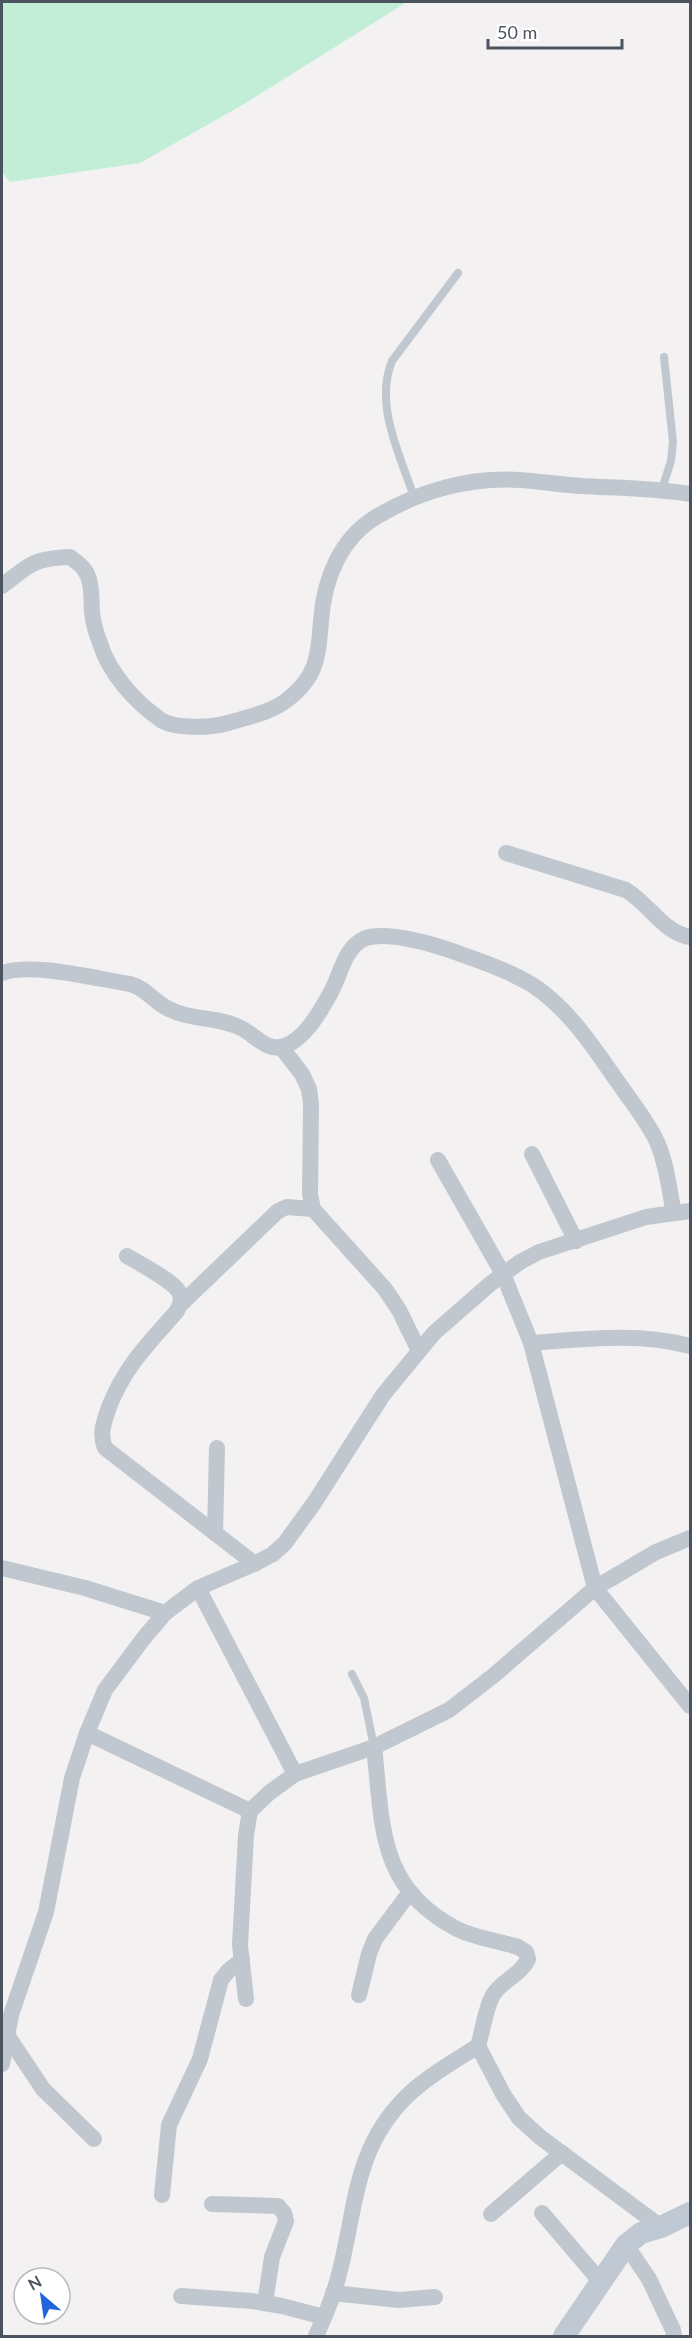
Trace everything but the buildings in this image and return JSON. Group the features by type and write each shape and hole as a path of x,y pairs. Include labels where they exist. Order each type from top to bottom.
{"street":[{"path":"2,586 32,563 51,557 70,557 85,570 92,592 92,614 100,644 110,666 140,703 163,722 189,726 223,724 260,714 286,700 307,679 318,660 321,619 329,580 338,555 351,537 374,518 414,497 463,483 517,480 580,486 662,489 690,494"},
{"path":"506,853 626,890 639,898 678,935 690,937"},
{"path":"2,973 13,969 31,969 130,984 141,987 166,1008 181,1014 228,1023 268,1046 281,1047 291,1042 310,1024 332,991 348,955 356,944 367,938 388,937 433,945 509,972 535,987 565,1012 586,1037 646,1121 658,1143 682,1212 646,1217 539,1252 503,1274 434,1333 383,1395 314,1503 285,1543 273,1554 255,1564 198,1588 165,1613 143,1639 105,1690 87,1732 72,1778 46,1912 11,2015 2,2064"},
{"path":"281,1047 302,1074 309,1089 311,1104 310,1194 313,1209 385,1289 399,1310 419,1351"},
{"path":"532,1154 576,1241"},
{"path":"438,1160 503,1274 531,1343 595,1588 690,1707"},
{"path":"255,1564 105,1448 102,1440 102,1427 118,1384 129,1366 180,1305 278,1211 287,1207 313,1209"},
{"path":"127,1256 175,1289 179,1293 180,1305"},
{"path":"531,1343 626,1337 666,1340 690,1346"},
{"path":"215,1533 216,1448"},
{"path":"246,1999 240,1945 245,1846 250,1811 269,1793 295,1774 374,1747 449,1710 493,1676 595,1588 656,1552 690,1538"},
{"path":"2,1568 85,1588 165,1613"},
{"path":"198,1588 295,1774"},
{"path":"87,1732 250,1811"},
{"path":"316,2337 333,2293 345,2246 354,2194 365,2157 382,2127 407,2096 435,2074 478,2046 493,1995 505,1981 523,1970 528,1959 526,1952 519,1947 459,1930 435,1915 410,1893 398,1875 386,1846 374,1747"},
{"path":"359,1995 375,1939 410,1893"},
{"path":"162,2196 171,2118 200,2059 221,1980 242,1960"},
{"path":"7,2035 43,2089 94,2139"},
{"path":"478,2046 503,2094 519,2118 661,2227"},
{"path":"490,2214 562,2153"},
{"path":"212,2204 278,2206 284,2213 286,2220 272,2257 265,2303"},
{"path":"542,2212 600,2281"},
{"path":"564,2337 626,2245 641,2233 661,2227 690,2213"},
{"path":"626,2245 649,2279 669,2319 674,2337"},
{"path":"333,2293 399,2300 435,2297"},
{"path":"181,2296 265,2303 324,2317"}],"lane":[{"path":"414,497 387,415 385,391 387,374 392,361 458,273"},
{"path":"662,489 673,442 664,357"},
{"path":"352,1674 364,1698 374,1747"}],"green space":[{"path":"2,2 407,2 244,104 140,163 10,182 2,172"}]}
